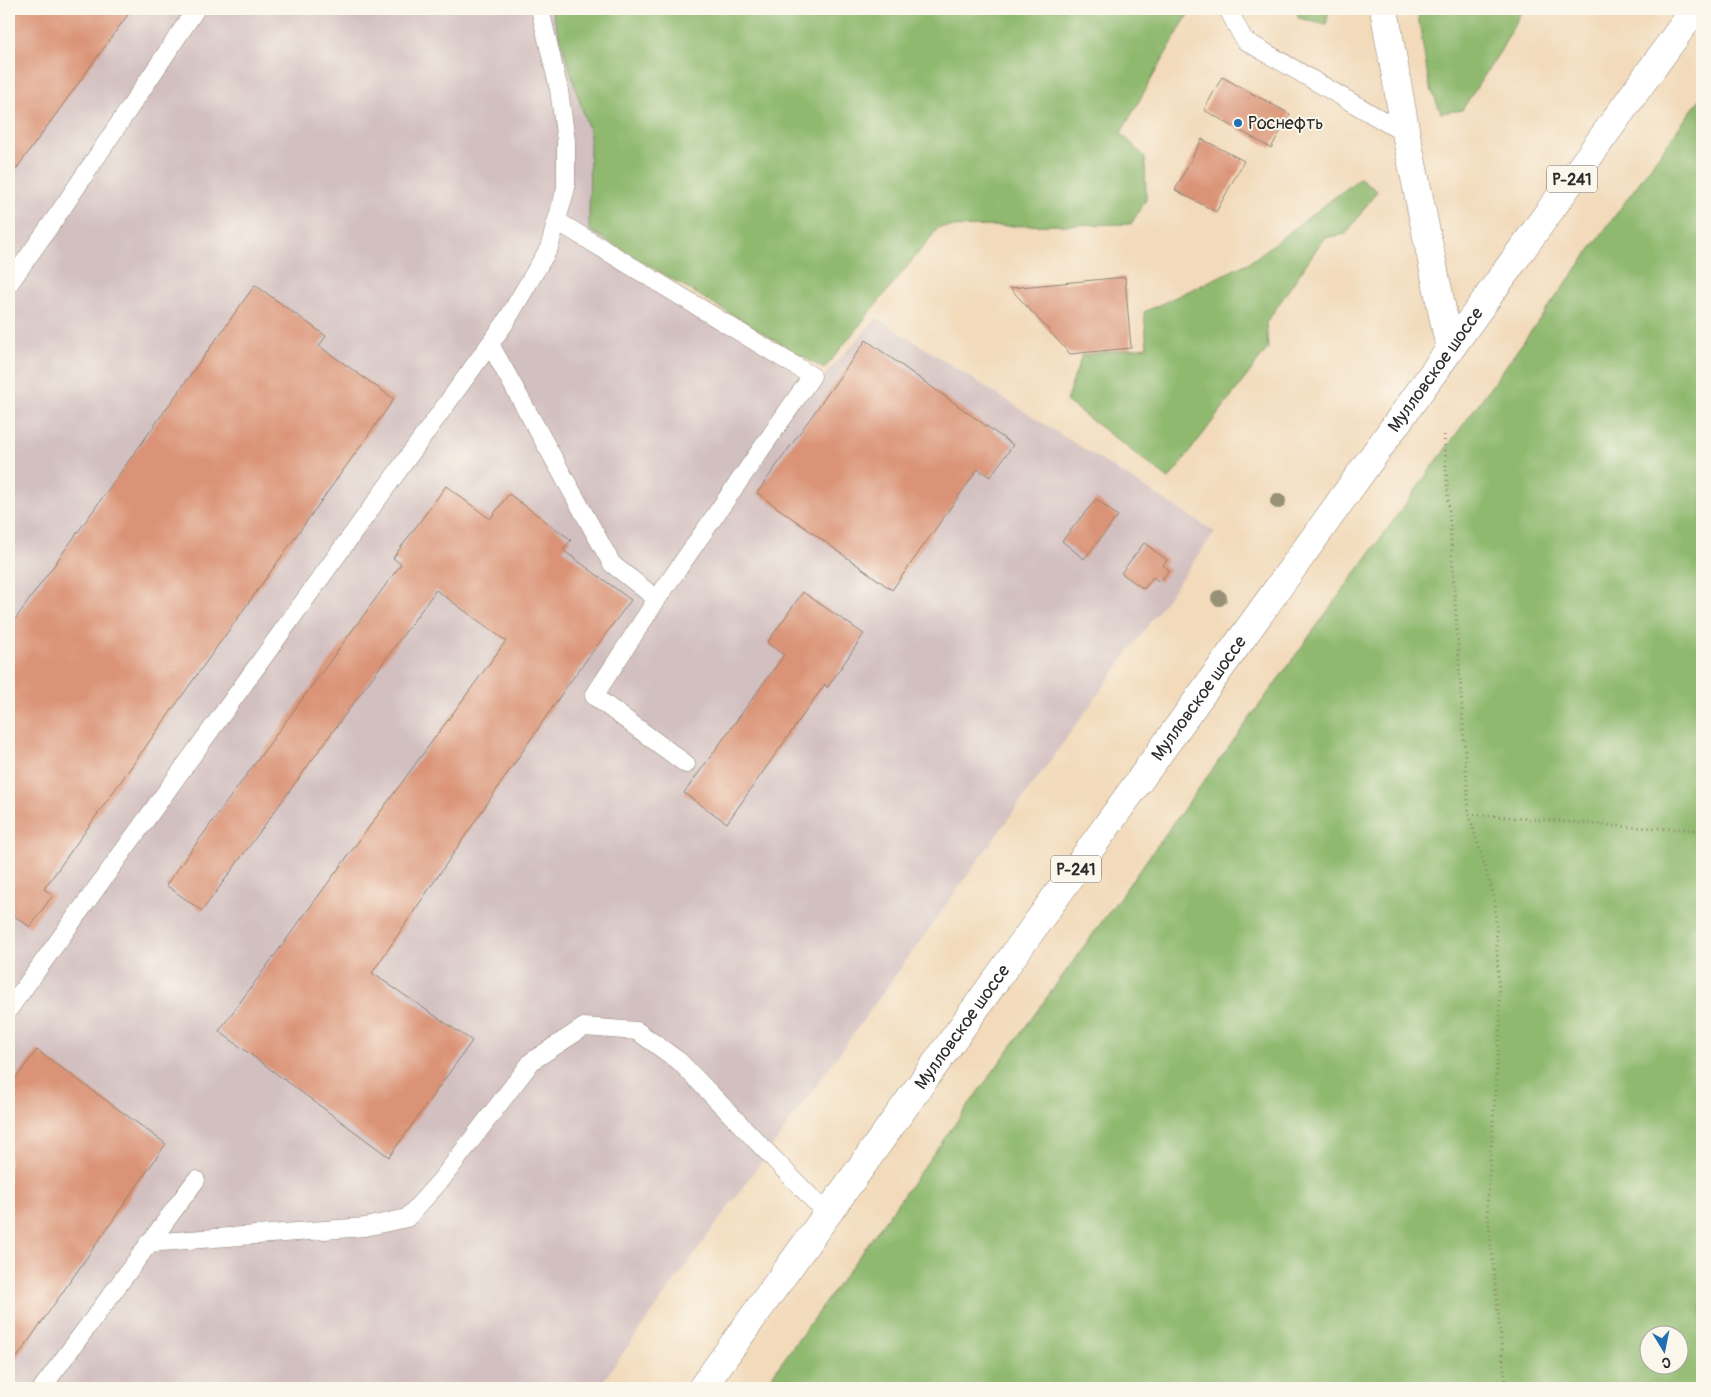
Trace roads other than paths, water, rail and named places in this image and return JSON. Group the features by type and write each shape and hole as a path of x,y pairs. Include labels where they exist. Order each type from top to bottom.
{"main road":[{"path":"1384,9 1406,134 1450,349"},
{"name":"Мулловское шоссе","path":"702,1388 1695,9"}],"lane":[{"path":"9,284 69,199 196,9"},
{"path":"9,1009 505,323 549,248 566,188 566,141 559,90 540,9"},
{"path":"1228,9 1244,40 1406,134"},
{"path":"557,221 812,376 657,599 594,696 686,764"},
{"path":"490,344 612,564 657,599"},
{"path":"148,1243 365,1227 407,1218 441,1180 532,1061 584,1027 637,1031 679,1062 827,1214"},
{"path":"42,1388 196,1180"}],"place":[{"name":"Роснефть","path":"1238,123"}]}
